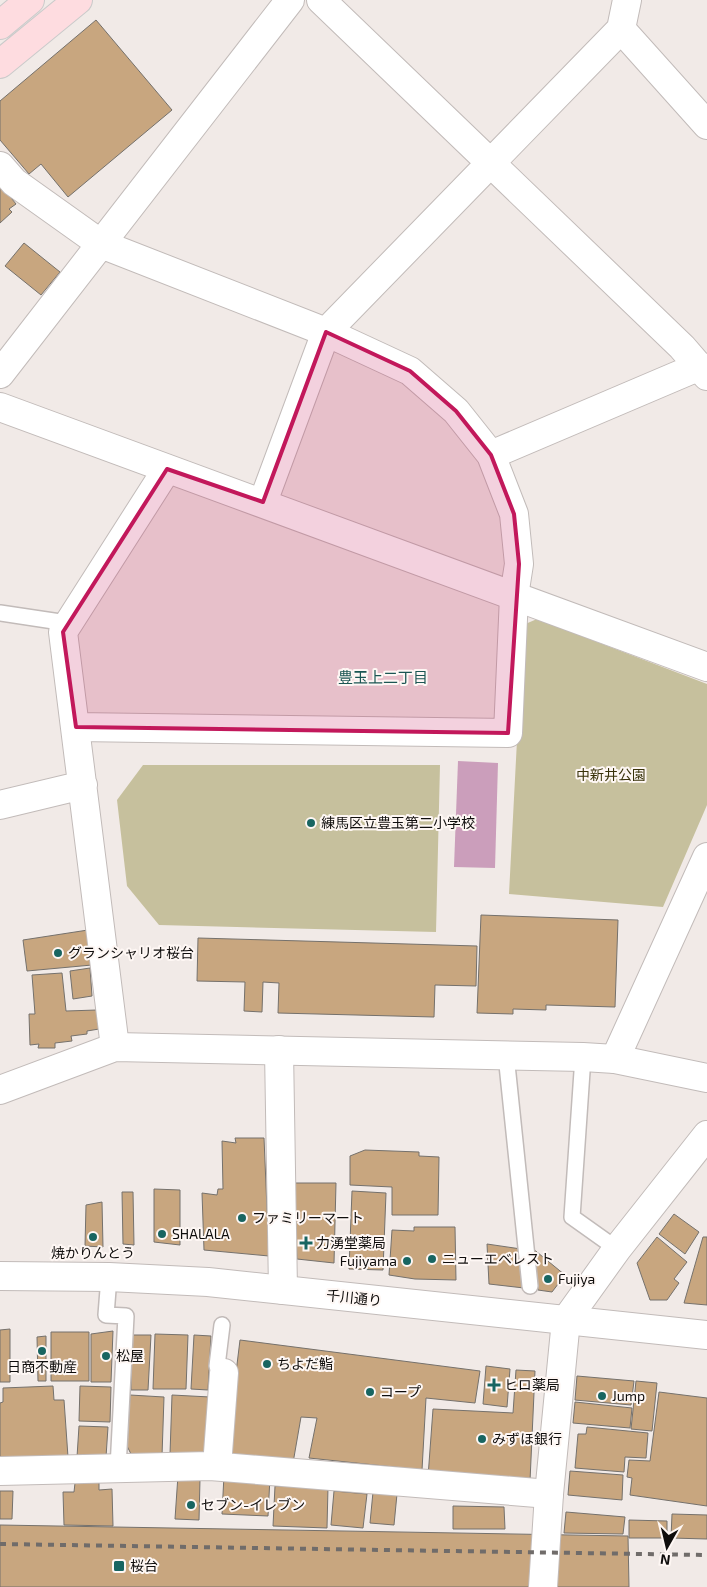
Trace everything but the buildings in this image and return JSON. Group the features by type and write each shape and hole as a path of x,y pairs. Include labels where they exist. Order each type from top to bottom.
{"main road":[{"path":"0,24 30,0"},
{"path":"0,64 78,0"}],"street":[{"path":"0,374 290,0"},
{"path":"321,0 704,371 491,455"},
{"path":"263,502 326,332 621,28 626,0"},
{"path":"621,28 707,125"},
{"path":"0,166 14,182 101,244 326,332 410,371 456,411 491,455 514,514 520,564 514,596 508,733 76,727"},
{"path":"0,407 707,666"},
{"path":"115,1047 63,632 167,468"},
{"path":"0,805 83,785"},
{"path":"614,1059 707,857"},
{"path":"0,1090 115,1047 583,1056 614,1059 707,1078"},
{"path":"279,1050 283,1290"},
{"path":"543,1587 549,1494 566,1320 617,1249 707,1136"},
{"name":"千川通り","path":"0,1276 108,1277 208,1282 707,1335"},
{"path":"217,1466 224,1373"},
{"path":"0,1471 217,1466 549,1494"}],"lane":[{"path":"0,613 67,623"},
{"path":"506,1055 530,1286"},
{"path":"583,1056 572,1217 617,1249"},
{"path":"108,1277 106,1315 126,1316 118,1468"},
{"path":"222,1325 217,1366 224,1373"}],"highlighted area":[{"path":"326,332 410,371 456,411 491,455 514,514 519,564 508,733 76,727 63,632 167,469 263,502"}],"green space":[{"name":"中新井公園","path":"537,619 707,684 707,805 663,907 509,894 523,625"},
{"path":"143,765 440,765 436,932 159,925 127,886 117,800"}],"shaded area":[{"path":"458,761 498,763 495,868 454,867"}],"railway":[{"path":"0,1544 707,1555"}],"place":[{"name":"練馬区立豊玉第二小学校","path":"311,823"},
{"name":"グランシャリオ桜台","path":"58,953"},
{"name":"ファミリーマート","path":"242,1218"},
{"name":"SHALALA","path":"162,1234"},
{"name":"焼かりんとう","path":"93,1237"},
{"name":"力湧堂薬局","path":"306,1243"},
{"name":"ニューエベレスト","path":"432,1259"},
{"name":"Fujiyama","path":"407,1261"},
{"name":"Fujiya","path":"548,1279"},
{"name":"日商不動産","path":"42,1351"},
{"name":"松屋","path":"106,1356"},
{"name":"ちよだ鮨","path":"267,1364"},
{"name":"ヒロ薬局","path":"494,1385"},
{"name":"コープ","path":"370,1392"},
{"name":"Jump","path":"602,1396"},
{"name":"みずほ銀行","path":"482,1439"},
{"name":"セブン-イレブン","path":"191,1505"},
{"name":"桜台","path":"119,1566"}],"district":[{"name":"豊玉上二丁目","path":"383,678"}]}
